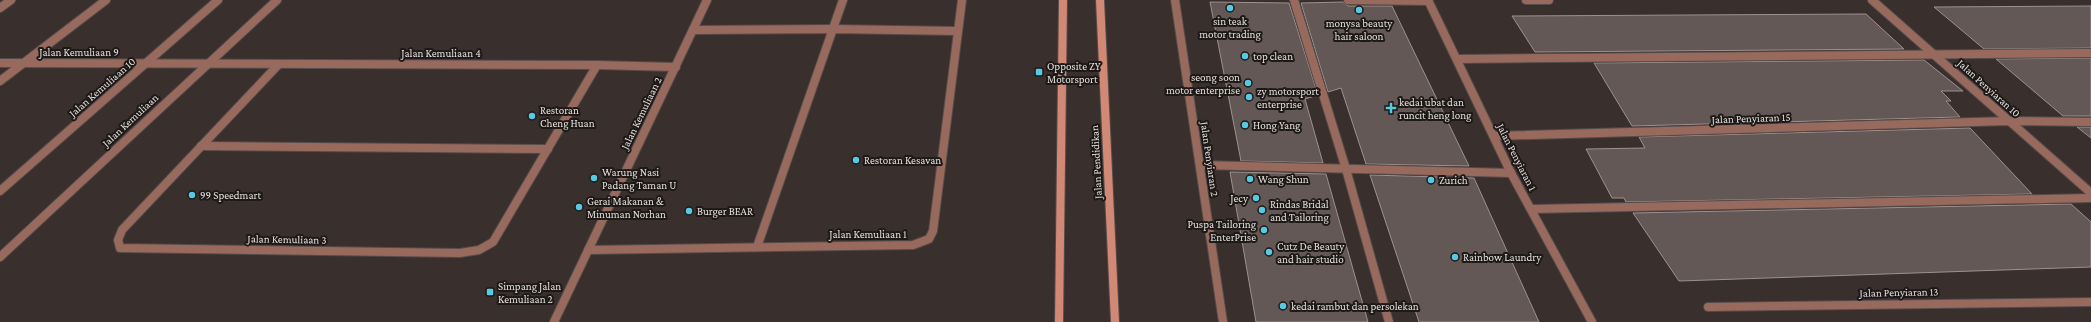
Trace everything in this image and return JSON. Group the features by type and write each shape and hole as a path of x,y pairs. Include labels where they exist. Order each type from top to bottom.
{"main road":[{"path":"1059,322 1063,0"},
{"name":"Jalan Pendidikan","path":"1100,0 1115,322"}],"street":[{"path":"0,8 11,0"},
{"path":"0,82 106,0"},
{"name":"Jalan Kemuliaan 10","path":"0,191 218,0"},
{"name":"Jalan Kemuliaan","path":"0,256 277,0"},
{"name":"Jalan Kemuliaan 2","path":"554,322 708,0"},
{"path":"757,246 843,0"},
{"name":"Jalan Kemuliaan 1","path":"588,250 757,246 913,245 930,239 933,231 962,0"},
{"name":"Jalan Penyiaran 2","path":"1175,0 1223,322"},
{"path":"1294,0 1346,169 1389,322"},
{"path":"1348,0 1428,1"},
{"path":"1526,0 1549,0"},
{"name":"Jalan Penyiaran 10","path":"1872,0 2091,193"},
{"name":"Jalan Penyiaran 1","path":"1428,1 1511,173 1532,209 1592,322"},
{"path":"693,30 833,29 958,32"},
{"path":"1457,59 1933,53 2091,53"},
{"name":"Jalan Kemuliaan 9","path":"0,63 147,62 206,64"},
{"name":"Jalan Kemuliaan 4","path":"206,64 597,65 676,67"},
{"name":"Jalan Kemuliaan 3","path":"279,64 122,230 118,240 120,248 460,254 479,250 493,242 597,65"},
{"name":"Jalan Penyiaran 15","path":"1494,136 2008,121 2091,122"},
{"path":"201,146 548,149"},
{"path":"1200,165 1511,173"},
{"path":"1532,209 2091,198"},
{"name":"Jalan Penyiaran 13","path":"1708,307 2091,302"}],"building":[{"path":"1210,2 1289,3 1318,95 1305,99 1323,163 1241,161"},
{"path":"1343,2 1348,6 1392,6 1469,166 1366,164 1341,88 1328,92 1301,3"},
{"path":"2091,6 2091,48 1984,49 1934,7"},
{"path":"1866,14 1904,49 1535,52 1512,16"},
{"path":"2091,58 2091,116 2063,116 1996,59"},
{"path":"1924,60 1963,91 1941,91 1951,101 1946,101 1960,117 1632,126 1594,63"},
{"path":"2077,127 2091,127 2091,138"},
{"path":"1970,128 2032,194 1626,202 1624,198 1612,198 1586,149 1645,148 1639,137"},
{"path":"1230,172 1326,174 1368,322 1256,322"},
{"path":"1370,175 1474,178 1539,322 1419,322"},
{"path":"2071,204 2091,222 2091,267 1679,281 1633,213"}],"place":[{"name":"sin teak motor trading","path":"1230,8"},
{"name":"monysa beauty hair saloon","path":"1359,10"},
{"name":"top clean","path":"1245,56"},
{"name":"Opposite ZY Motorsport","path":"1039,72"},
{"name":"seong soon motor enterprise","path":"1248,83"},
{"name":"zy motorsport enterprise","path":"1249,97"},
{"name":"kedai ubat dan runcit heng long","path":"1391,108"},
{"name":"Restoran Cheng Huan","path":"532,116"},
{"name":"Hong Yang","path":"1245,125"},
{"name":"Restoran Kesavan","path":"856,160"},
{"name":"Warung Nasi Padang Taman U","path":"594,178"},
{"name":"Wang Shun","path":"1250,179"},
{"name":"Zurich","path":"1431,180"},
{"name":"99 Speedmart","path":"192,195"},
{"name":"Jecy","path":"1256,198"},
{"name":"Gerai Makanan & Minuman Norhan","path":"579,207"},
{"name":"Rindas Bridal and Tailoring","path":"1262,210"},
{"name":"Burger BEAR","path":"689,211"},
{"name":"Puspa Tailoring EnterPrise","path":"1264,230"},
{"name":"Cutz De Beauty and hair studio","path":"1269,252"},
{"name":"Rainbow Laundry","path":"1455,257"},
{"name":"Simpang Jalan Kemuliaan 2","path":"490,292"},
{"name":"kedai rambut dan persolekan","path":"1283,306"}]}
